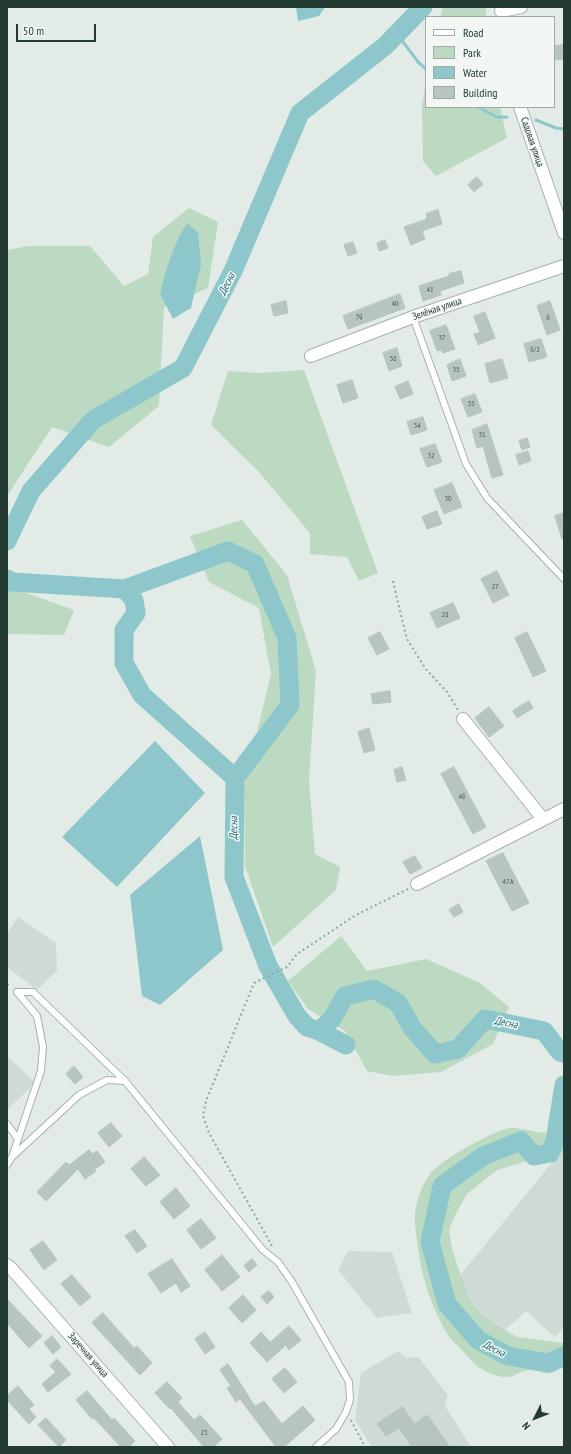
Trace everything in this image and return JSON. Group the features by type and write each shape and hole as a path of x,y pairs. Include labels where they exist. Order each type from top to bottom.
{"street":[{"path":"502,12 521,7"},
{"name":"Садовая улица","path":"520,108 564,233"},
{"name":"Зелёная улица","path":"311,356 413,317 564,266"},
{"path":"464,719 543,819"},
{"path":"417,884 564,808"},
{"name":"Заречная улица","path":"7,1265 168,1447"}],"lane":[{"path":"413,317 466,464 487,498 564,579"},
{"path":"7,1165 12,1157 41,1071 43,1047 37,1016 17,992 33,992 125,1081 263,1250 278,1262 292,1282 349,1382 350,1400 346,1412 336,1429 316,1447"},
{"path":"12,1157 79,1095 107,1080 125,1081"},
{"path":"7,1124 18,1139"}],"path":[{"path":"393,581 407,639 425,668 447,692 464,719"},
{"path":"273,1248 209,1132 204,1116 206,1101 254,983 284,969 297,954 356,915 417,884"},
{"path":"346,1412 366,1447"}],"shaded area":[{"path":"18,917 56,943 57,971 37,990 7,967 7,934"},
{"path":"7,1056 35,1083 7,1110"},
{"path":"564,1151 564,1327 555,1337 526,1311 501,1334 453,1284 554,1160"},
{"path":"348,1251 392,1252 412,1313 377,1318 338,1270"},
{"path":"398,1351 407,1358 418,1357 448,1395 445,1406 471,1447 372,1447 355,1420 361,1373"}],"green space":[{"path":"443,7 486,7 486,16 440,16"},
{"path":"425,87 425,108 500,108 507,138 436,176 423,161 422,106"},
{"path":"189,208 218,222 208,288 164,307 159,406 109,447 52,427 7,496 7,250 28,246 90,246 124,286 148,274 153,237"},
{"path":"304,370 378,573 359,581 347,557 310,554 310,533 258,471 211,425 228,371 258,373"},
{"path":"242,520 287,575 316,671 309,780 315,854 340,867 336,890 273,947 245,866 244,786 271,674 259,608 209,582 190,536"},
{"path":"7,586 74,610 64,635 7,634"},
{"path":"341,936 367,971 426,959 480,983 509,1007 493,1044 441,1072 392,1076 367,1071 345,1031 308,1009 288,981"},
{"path":"564,1121 564,1153 497,1170 467,1194 454,1217 449,1230 452,1249 467,1294 474,1306 483,1315 517,1337 564,1343 564,1367 557,1371 547,1373 529,1370 509,1377 499,1376 487,1372 476,1365 449,1337 441,1322 427,1288 420,1261 415,1223 417,1203 422,1187 435,1168 468,1146 493,1134 511,1128 546,1133 558,1128"}],"water":[{"path":"296,7 325,7 319,16 298,21"},
{"path":"187,223 198,233 201,264 191,308 173,319 160,294 170,257"},
{"path":"155,741 205,793 117,887 62,837"},
{"path":"200,836 223,950 160,1005 142,996 130,895"}],"building":[{"path":"564,45 564,59 555,60 555,46"},
{"path":"477,177 483,184 474,192 468,185"},
{"path":"438,210 442,224 422,231 425,239 411,245 404,227 427,219 426,214"},
{"path":"385,240 388,248 379,251 377,243"},
{"path":"353,242 357,253 348,256 344,245"},
{"path":"461,271 464,283 440,291 441,295 423,301 419,286 449,276 449,274"},
{"path":"400,294 405,308 348,329 343,316"},
{"path":"286,301 288,313 274,316 271,305"},
{"path":"550,301 560,330 547,335 537,306"},
{"path":"485,312 495,338 478,345 474,334 480,332 474,317"},
{"path":"446,325 455,349 443,353 441,350 437,351 430,331"},
{"path":"541,339 547,357 529,362 524,344"},
{"path":"397,348 402,366 389,371 383,353"},
{"path":"460,359 466,376 452,381 447,365"},
{"path":"502,359 508,378 490,383 485,364"},
{"path":"352,380 358,398 343,403 337,385"},
{"path":"408,381 413,394 400,399 395,387"},
{"path":"475,394 482,412 468,417 461,399"},
{"path":"423,417 427,430 411,435 407,422"},
{"path":"487,424 503,475 492,478 483,446 477,448 472,430"},
{"path":"527,438 530,447 522,450 519,441"},
{"path":"435,444 442,462 427,467 420,449"},
{"path":"528,451 531,461 519,465 516,455"},
{"path":"452,483 462,507 444,514 434,490"},
{"path":"437,511 442,524 427,529 422,517"},
{"path":"564,513 564,538 562,539 555,516"},
{"path":"497,571 509,595 493,603 481,579"},
{"path":"453,603 460,618 437,628 430,613"},
{"path":"380,632 389,649 377,655 368,638"},
{"path":"527,632 546,671 533,677 515,638"},
{"path":"390,691 391,702 373,704 371,694"},
{"path":"529,701 533,708 517,718 513,711"},
{"path":"489,707 504,726 489,737 475,718"},
{"path":"369,728 375,750 364,753 358,732"},
{"path":"402,767 406,780 397,782 394,770"},
{"path":"454,767 486,827 473,834 441,774"},
{"path":"503,853 529,903 512,911 486,861"},
{"path":"415,856 422,868 410,874 403,862"},
{"path":"459,904 463,912 454,917 449,910"},
{"path":"74,1066 83,1077 75,1084 66,1074"},
{"path":"111,1123 122,1136 109,1147 98,1133"},
{"path":"89,1150 93,1154 97,1151 105,1162 94,1170 96,1171 85,1179 78,1169 46,1201 37,1192 66,1162 69,1165"},
{"path":"144,1157 160,1175 146,1186 131,1169"},
{"path":"176,1188 190,1206 174,1219 160,1202"},
{"path":"201,1219 216,1238 201,1249 187,1230"},
{"path":"135,1230 147,1246 137,1253 125,1236"},
{"path":"43,1241 57,1260 44,1270 30,1250"},
{"path":"222,1255 240,1277 222,1291 205,1270"},
{"path":"172,1259 190,1286 181,1292 176,1283 161,1293 148,1274"},
{"path":"252,1259 257,1265 249,1272 244,1266"},
{"path":"72,1275 91,1297 80,1306 61,1284"},
{"path":"269,1291 274,1297 267,1304 261,1297"},
{"path":"243,1295 256,1310 242,1323 229,1308"},
{"path":"7,1299 42,1336 29,1348 7,1323"},
{"path":"103,1313 134,1348 137,1346 152,1363 140,1375 92,1323"},
{"path":"289,1326 301,1340 289,1350 286,1345 267,1362 250,1343 261,1332 270,1342"},
{"path":"205,1332 215,1347 205,1354 195,1339"},
{"path":"52,1336 61,1347 53,1354 44,1343"},
{"path":"57,1359 71,1374 48,1392 42,1384 56,1372 50,1366"},
{"path":"228,1364 254,1405 256,1406 264,1401 282,1424 303,1406 315,1420 284,1447 276,1447 240,1399 236,1402 227,1388 231,1386 220,1370"},
{"path":"285,1368 297,1382 284,1393 272,1379"},
{"path":"167,1382 182,1398 178,1402 194,1420 200,1415 222,1439 213,1447 204,1447 171,1408 170,1409 155,1393"},
{"path":"18,1386 34,1405 29,1409 36,1417 29,1424 7,1400 7,1396"},
{"path":"87,1391 112,1420 114,1418 135,1441 129,1447 121,1447 94,1418 92,1419 76,1400"},
{"path":"403,1407 414,1424 427,1415 450,1447 412,1447 399,1428 386,1436 377,1424"},
{"path":"46,1418 66,1440 59,1447 38,1425"}],"waterway":[{"name":"Десна","path":"7,541 31,491 93,420 183,368 233,271 300,113 385,46 423,7"},
{"path":"397,34 419,63 425,68"},
{"path":"480,108 497,117 507,117"},
{"path":"536,120 556,128 564,129"},
{"name":"Десна","path":"7,579 12,582 125,589 228,551 255,564 287,638 290,705 235,778 234,877 268,966 297,1016 307,1027 319,1031 332,1019 345,996 374,989 398,1003 413,1029 435,1054 458,1049 485,1019 544,1031 560,1052 564,1053"},
{"path":"125,589 134,600 136,613 124,630 124,663 142,695 235,778"},
{"path":"319,1031 346,1045"},
{"name":"Десна","path":"564,1085 555,1141 550,1153 534,1156 521,1141 483,1156 442,1186 430,1242 447,1304 478,1340 508,1356 548,1363 564,1356"}]}
